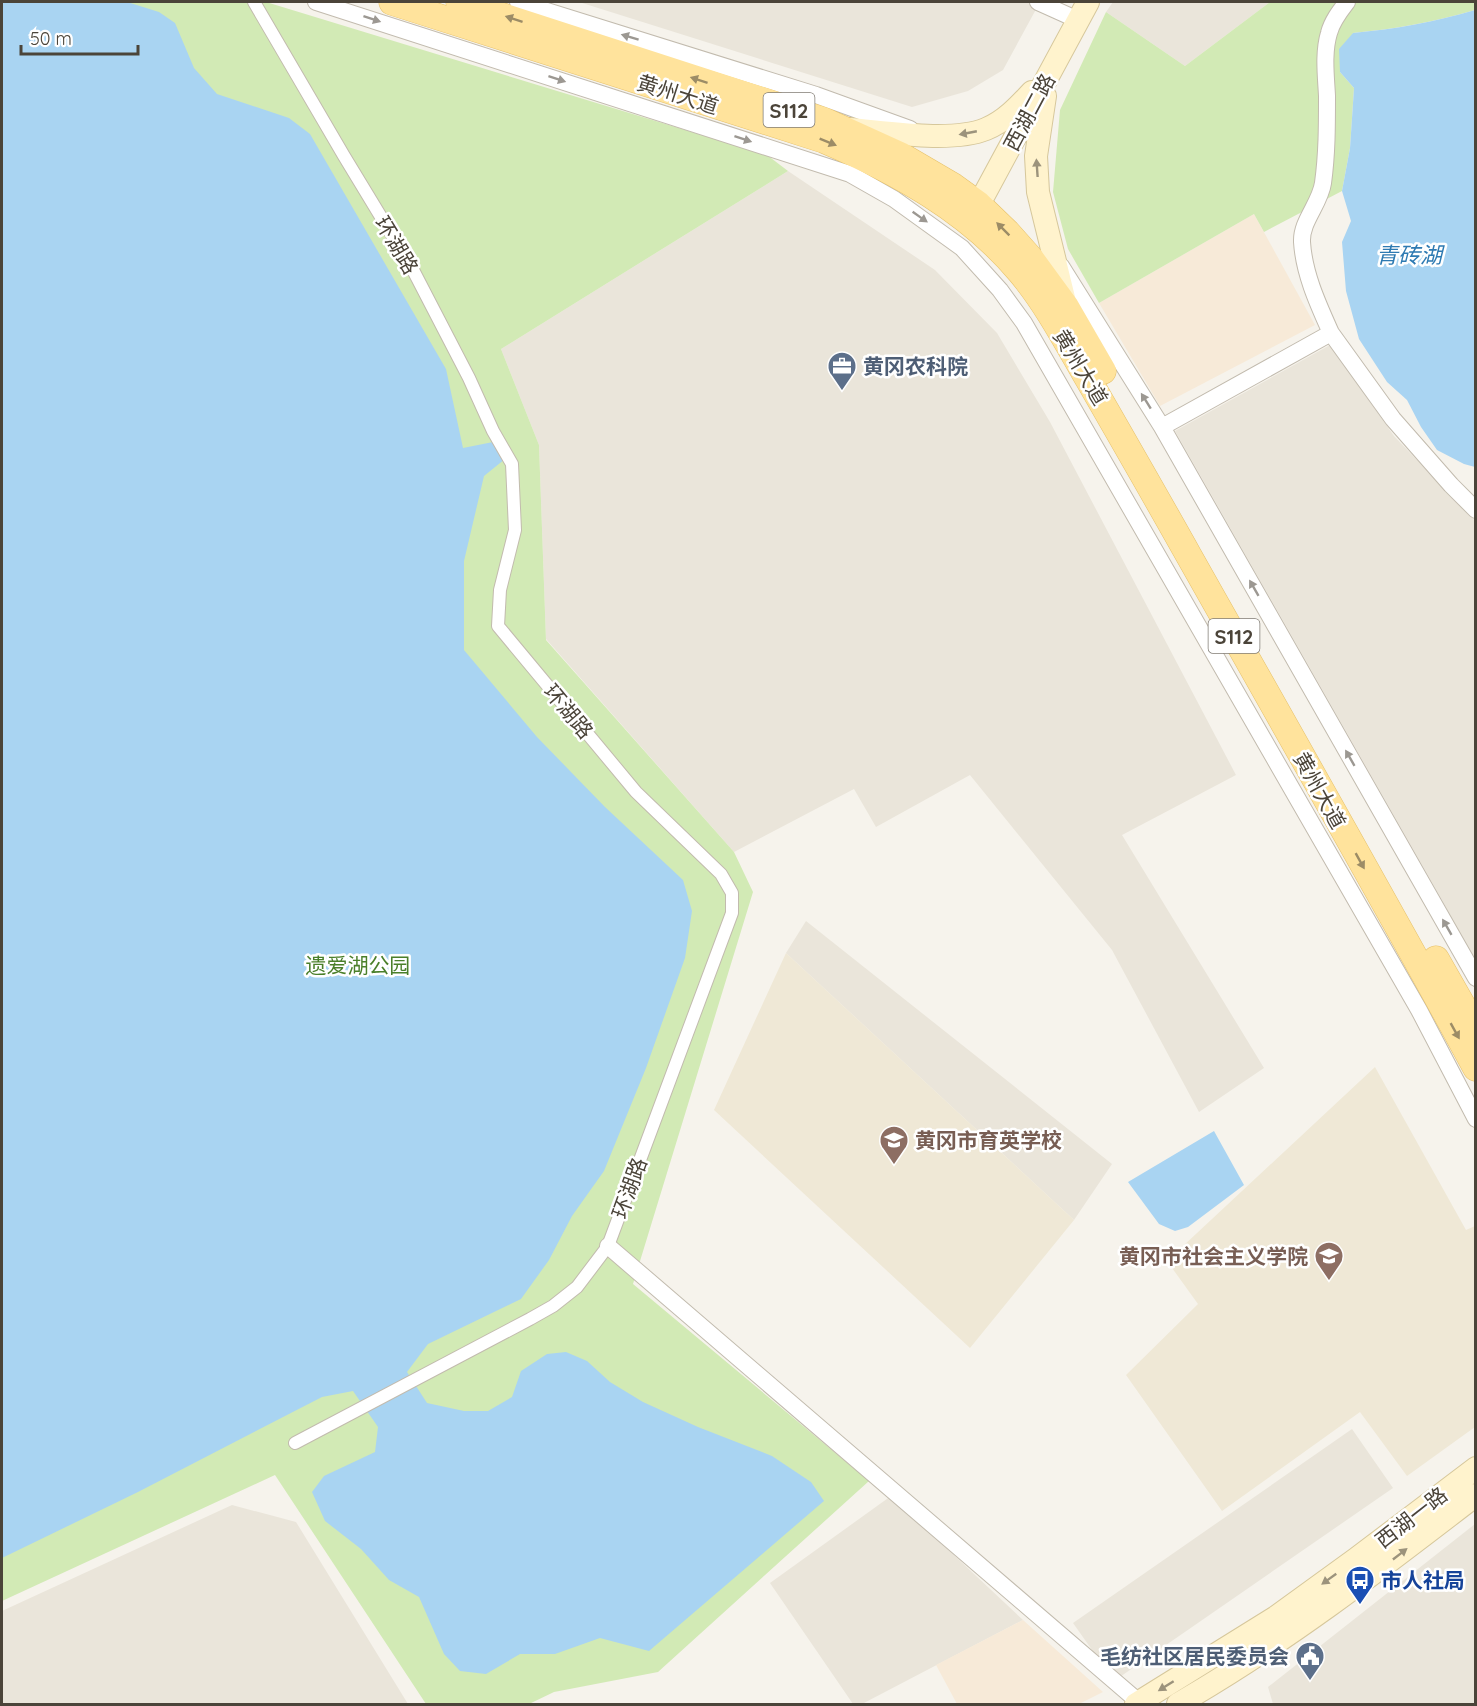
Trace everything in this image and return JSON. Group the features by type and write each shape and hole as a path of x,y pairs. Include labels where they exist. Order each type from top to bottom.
{"main road":[{"name":"黄州大道","path":"393,2 824,140 880,165 940,201 974,213 1030,259 1066,307 1476,1029"},
{"name":"黄州大道","path":"459,2 823,120 900,155 953,186 1019,271 1065,339 1141,470 1476,1068"},
{"name":"西湖二路","path":"974,213 1015,141 1083,11"},
{"path":"843,129 963,135 987,129 1011,113 1048,76"},
{"path":"1048,76 1036,156 1038,192 1066,307"},
{"name":"西湖一路","path":"1138,1704 1276,1617 1476,1467"},
{"name":"西湖一路","path":"1178,1704 1208,1687 1358,1586 1476,1495"}],"street":[{"name":"环湖路","path":"254,2 412,268 469,378 493,431 512,464 515,530 500,590 498,626 636,792 721,874 732,893 732,913 608,1246 577,1287 553,1306 295,1443"},
{"path":"316,2 850,174 894,199 972,257 1000,290 1024,324 1419,1010 1476,1119"},
{"path":"518,2 546,6 816,95 925,134"},
{"path":"1038,2 1083,11"},
{"path":"1347,2 1337,14 1328,39 1327,139 1322,187 1315,207 1304,225 1302,240 1305,266 1331,333 1393,419 1476,510"},
{"path":"1052,252 1161,427 1476,978"},
{"path":"1161,427 1331,333"},
{"path":"608,1246 1138,1704"}],"shaded area":[{"path":"579,2 1040,2 1003,70 968,91 912,107"},
{"path":"1113,2 1270,2 1185,66 1106,12"},
{"path":"788,171 935,270 997,333 1050,422 1236,775 1122,835 1264,1068 1199,1112 1112,950 970,775 876,827 854,789 734,852 546,639 539,445 501,349"},
{"path":"1254,214 1315,325 1160,406 1099,303"},
{"path":"1330,345 1394,436 1475,521 1475,962 1175,431"},
{"path":"806,921 1112,1164 1074,1220 786,953"},
{"name":"黄冈市育英学校","path":"786,953 1074,1220 970,1348 714,1110"},
{"name":"黄冈市社会主义学院","path":"1375,1067 1466,1230 1475,1226 1475,1427 1407,1476 1360,1412 1222,1511 1126,1375 1198,1304 1167,1261"},
{"path":"1352,1429 1393,1488 1114,1681 1073,1623"},
{"path":"891,1496 1023,1620 862,1704 853,1704 770,1583"},
{"path":"232,1505 296,1522 408,1704 2,1704 2,1611"},
{"path":"1475,1524 1475,1704 1273,1704 1268,1687"},
{"path":"1023,1620 1103,1692 1079,1704 957,1704 936,1665"}],"green space":[{"name":"遗爱湖公园","path":"2,2 266,2 767,155 788,171 501,349 539,445 546,640 734,852 753,892 633,1284 869,1481 658,1672 554,1692 529,1704 426,1704 275,1475 2,1601"},
{"path":"1270,2 1475,2 1475,10 1414,24 1353,33 1340,72 1354,88 1350,148 1342,191 1264,232 1254,214 1099,303 1068,249 1053,192 1060,110 1106,12 1185,66"}],"water":[{"name":"遗爱湖公园","path":"2,2 127,2 159,12 175,23 194,68 217,94 289,118 310,134 446,369 463,448 493,442 505,459 484,476 464,561 464,650 537,737 605,807 683,880 692,911 685,958 646,1068 604,1171 572,1216 549,1260 521,1299 428,1344 407,1372 427,1403 464,1411 488,1411 512,1397 521,1371 547,1354 566,1352 587,1361 610,1382 643,1402 698,1427 772,1456 811,1482 824,1501 649,1651 600,1638 555,1654 520,1654 486,1674 460,1671 444,1654 419,1597 389,1580 361,1549 325,1521 312,1492 324,1476 375,1452 378,1427 353,1391 322,1397 138,1492 2,1558"},
{"name":"青砖湖","path":"1476,10 1475,467 1437,450 1421,427 1407,400 1387,382 1359,339 1346,291 1342,242 1351,221 1342,191 1350,148 1354,88 1340,72 1339,49 1353,33 1415,24"},
{"path":"1214,1131 1244,1185 1188,1227 1175,1231 1159,1224 1128,1182"}],"place":[{"name":"黄冈农科院","path":"842,392"},
{"name":"黄冈市育英学校","path":"894,1166"},
{"name":"黄冈市社会主义学院","path":"1329,1282"},
{"name":"市人社局","path":"1360,1606"},
{"name":"毛纺社区居民委员会","path":"1310,1682"}]}
